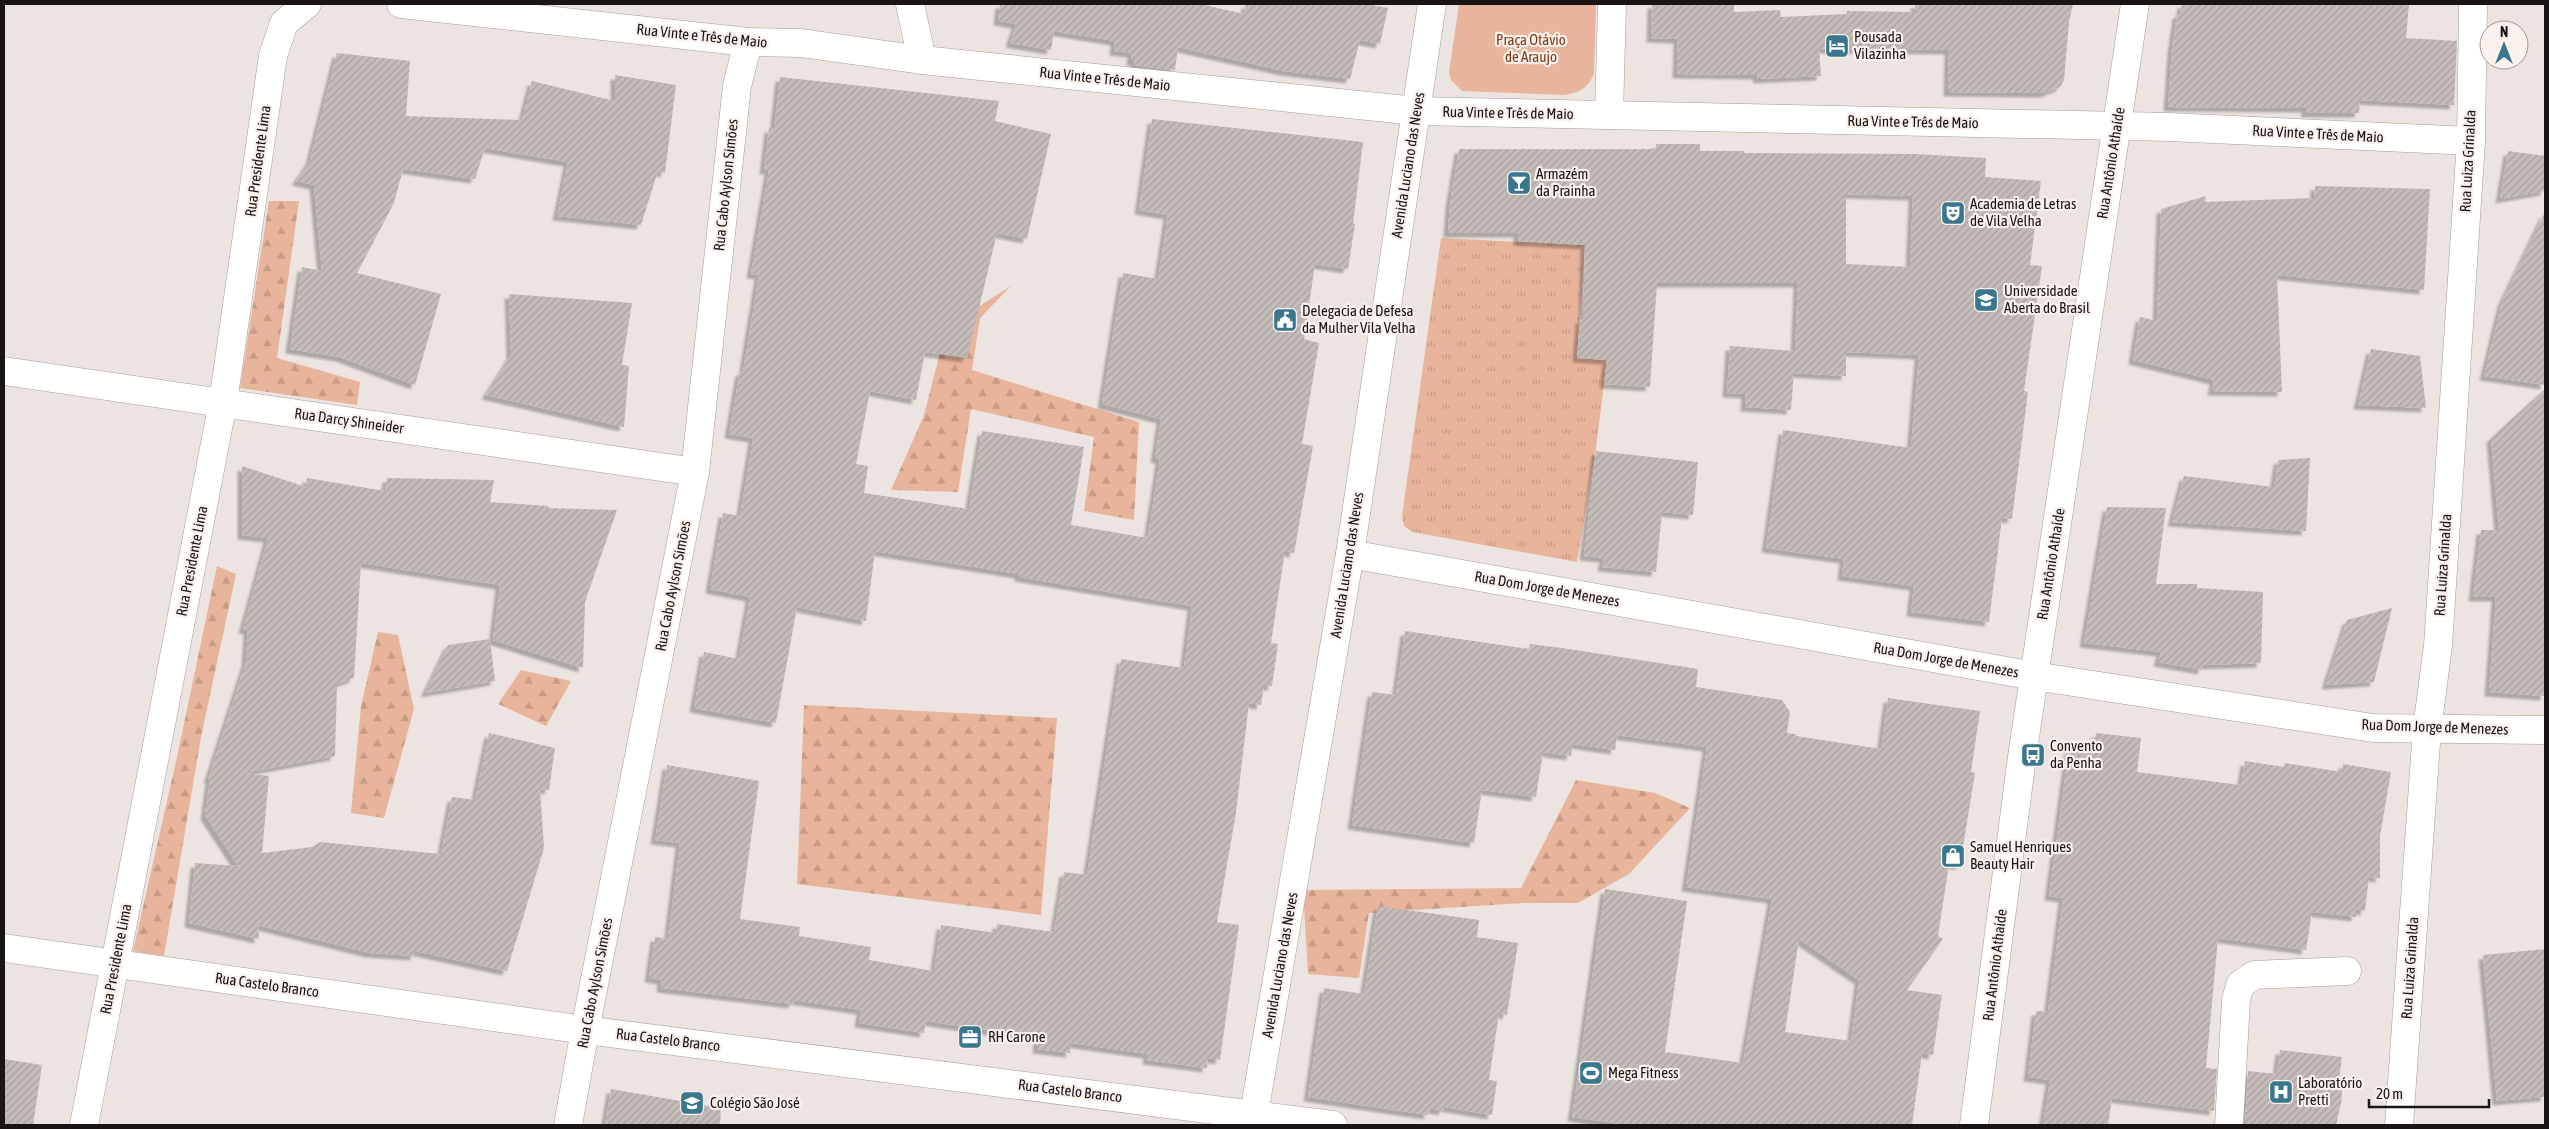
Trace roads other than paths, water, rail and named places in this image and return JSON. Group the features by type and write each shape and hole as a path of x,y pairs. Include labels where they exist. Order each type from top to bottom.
{"street":[{"name":"Rua Presidente Lima","path":"84,1125 223,402 274,56 284,23 306,4"},
{"name":"Rua Vinte e Três de Maio","path":"401,4 604,15 748,42 801,43 922,60 1416,111 2179,128 2471,141"},
{"path":"910,4 922,60"},
{"name":"Avenida Luciano das Neves","path":"1253,1120 1350,554 1432,4"},
{"path":"1609,115 1612,4"},
{"name":"Rua Antônio Athaíde","path":"1974,1125 2034,676 2135,4"},
{"name":"Rua Luiza Grinalda","path":"2399,1125 2427,729 2438,646 2471,141 2473,4"},
{"name":"Rua Cabo Aylson Simões","path":"568,1125 695,472 736,86 748,42"},
{"name":"Rua Darcy Shineider","path":"4,371 695,472"},
{"name":"Rua Dom Jorge de Menezes","path":"1350,554 2034,676 2373,728 2545,730"},
{"name":"Rua Castelo Branco","path":"4,948 585,1030 1253,1120 1334,1125"},
{"path":"2229,1125 2236,1000 2240,985 2254,975 2347,971"}],"place":[{"name":"Pousada Vilazinha","path":"1837,46"},
{"name":"Armazém da Prainha","path":"1519,183"},
{"name":"Academia de Letras de Vila Velha","path":"1953,213"},
{"name":"Universidade Aberta do Brasil","path":"1986,300"},
{"name":"Delegacia de Defesa da Mulher Vila Velha","path":"1285,320"},
{"name":"Convento da Penha","path":"2033,755"},
{"name":"Samuel Henriques Beauty Hair","path":"1953,856"},
{"name":"RH Carone","path":"970,1037"},
{"name":"Mega Fitness","path":"1591,1073"},
{"name":"Laboratório Pretti","path":"2281,1092"},
{"name":"Colégio São José","path":"692,1103"}],"park label":[{"name":"Praça Otávio de Araujo","path":"1531,48"}]}
